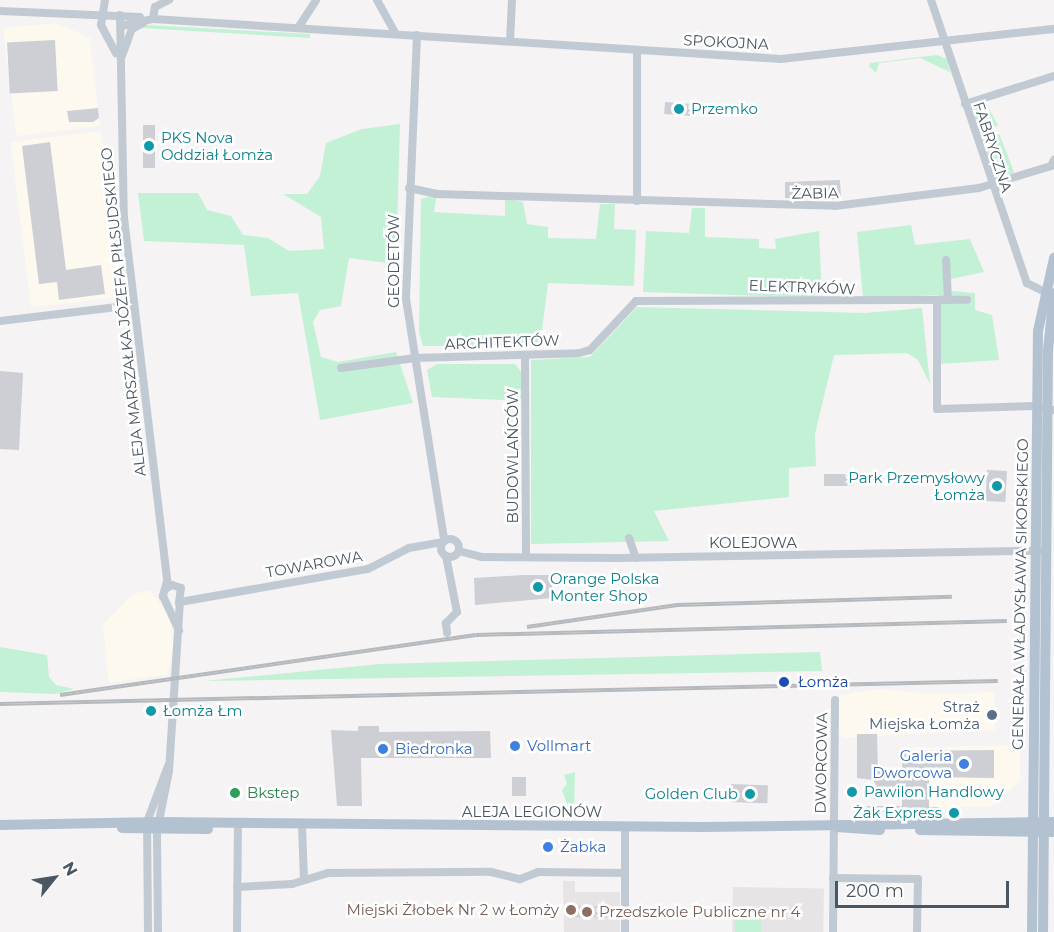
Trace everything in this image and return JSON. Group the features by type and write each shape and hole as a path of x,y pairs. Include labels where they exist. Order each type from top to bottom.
{"main road":[{"name":"GENERAŁA WŁADYSŁAWA SIKORSKIEGO","path":"1043,932 1041,551 1049,292 1054,258"},
{"name":"GENERAŁA WŁADYSŁAWA SIKORSKIEGO","path":"1041,551 1050,536 1046,409"},
{"name":"ALEJA LEGIONÓW","path":"0,825 833,826 849,830 1043,827"},
{"name":"GENERAŁA WŁADYSŁAWA SIKORSKIEGO","path":"1032,932 1043,827"}],"street":[{"path":"104,31 105,0"},
{"name":"ALEJA MARSZAŁKA JÓZEFA PIŁSUDSKIEGO","path":"110,0 118,14 121,28 120,175 162,554 164,598 170,604 179,631"},
{"path":"119,67 132,29 153,19 155,7 169,0"},
{"path":"298,28 315,0"},
{"path":"378,0 396,34"},
{"path":"510,41 512,0"},
{"name":"FABRYCZNA","path":"931,0 1027,283 1049,292"},
{"path":"0,11 81,16 118,14"},
{"name":"SPOKOJNA","path":"118,14 153,19 790,58 1054,29"},
{"path":"81,16 104,31 121,28"},
{"name":"SPOKOJNA","path":"121,28 153,19"},
{"name":"ALEJA MARSZAŁKA JÓZEFA PIŁSUDSKIEGO","path":"104,31 119,67"},
{"name":"GEODETÓW","path":"417,35 406,299 442,519 443,541 450,554 457,612 446,623 447,633"},
{"path":"637,50 637,201"},
{"path":"965,104 1054,76"},
{"name":"ŻABIA","path":"409,188 437,194 825,207 992,185 1053,165"},
{"path":"945,260 948,300"},
{"name":"ELEKTRYKÓW","path":"590,350 636,301 967,300"},
{"path":"937,301 937,409 1046,409"},
{"path":"0,321 134,305"},
{"name":"ARCHITEKTÓW","path":"341,368 415,358 525,355 590,350"},
{"name":"BUDOWLAŃCÓW","path":"525,355 526,557"},
{"path":"442,519 453,538 450,554"},
{"name":"TOWAROWA","path":"180,602 366,569 409,548 453,538"},
{"path":"629,538 636,558"},
{"name":"KOLEJOWA","path":"423,545 450,554 482,557 636,558 1041,551"},
{"name":"ALEJA MARSZAŁKA JÓZEFA PIŁSUDSKIEGO","path":"158,932 152,826 168,766 180,602 180,588 162,554"},
{"path":"165,589 180,588"},
{"name":"TOWAROWA","path":"180,588 204,596"},
{"path":"170,604 180,602"},
{"name":"DWORCOWA","path":"833,932 835,700"},
{"name":"ALEJA MARSZAŁKA JÓZEFA PIŁSUDSKIEGO","path":"148,932 152,826 168,766"},
{"path":"235,825 237,932"},
{"path":"302,826 304,880"},
{"path":"625,827 625,932"},
{"path":"237,887 304,880 328,873 491,872 520,879 538,872 625,873"},
{"path":"833,878 918,879 917,932"}],"shaded area":[{"path":"56,23 90,38 100,126 16,136 3,28"},
{"path":"101,131 121,297 31,308 11,142"},
{"path":"150,590 170,618 173,646 168,674 109,683 103,624 133,594"},
{"path":"880,689 931,694 994,692 995,730 843,738 838,732 839,695"},
{"path":"1020,745 1020,781 991,807 900,807 901,748"},
{"path":"563,881 575,881 575,892 620,892 620,932 564,932"},
{"path":"733,887 824,889 823,932 732,932"}],"green space":[{"path":"148,25 310,34 310,38 141,28"},
{"path":"937,55 947,59 950,72 920,58 879,63 876,73 869,66 870,63"},
{"path":"984,100 998,125 981,135 970,106"},
{"path":"400,124 396,264 349,258 341,306 320,310 313,322 321,357 338,362 396,352 413,403 320,420 298,293 251,296 244,245 144,241 138,193 198,193 207,210 231,216 243,235 268,238 289,251 324,249 321,217 283,194 307,194 320,176 326,143 362,129"},
{"path":"999,133 1014,173 996,180 980,140"},
{"path":"437,194 434,212 505,216 505,198 523,202 527,224 548,227 548,238 596,239 600,204 615,204 614,229 636,230 634,286 548,283 540,346 423,346 419,332 421,199"},
{"path":"692,208 705,208 705,237 759,239 759,248 776,249 775,239 819,231 822,298 643,292 646,231 689,233"},
{"path":"911,225 915,245 970,239 984,272 951,279 951,291 975,293 975,310 992,315 999,360 939,364 938,295 863,298 857,232"},
{"path":"637,307 865,313 922,308 930,384 918,360 907,353 834,355 815,434 816,466 789,468 789,497 654,511 669,541 531,544 531,360 590,357"},
{"path":"437,364 515,364 526,378 527,401 432,397 427,370"},
{"path":"0,647 47,655 49,677 56,685 74,689 55,694 0,692"},
{"path":"820,652 822,671 204,681 380,664"},
{"path":"575,772 574,816 572,817 562,790 567,784 564,775"},
{"path":"735,914 761,914 761,932 735,932"}],"building":[{"path":"55,40 58,91 10,93 7,43"},
{"name":"Przemko","path":"665,102 693,104 692,116 664,114"},
{"path":"98,108 99,118 93,122 69,122 67,111"},
{"name":"PKS Nova Oddział Łomża","path":"143,125 155,125 155,168 143,168"},
{"path":"50,142 66,270 101,265 105,294 59,300 57,282 39,284 22,146"},
{"path":"840,180 841,199 785,198 785,182"},
{"path":"0,371 23,373 19,450 0,449"},
{"name":"Park Przemysłowy Łomża","path":"987,470 1007,471 1005,502 985,501"},
{"path":"824,474 854,474 854,486 824,486"},
{"path":"552,575 552,598 475,605 474,578"},
{"path":"358,726 379,726 379,732 490,731 491,758 361,758 362,806 337,806 331,730 358,731"},
{"path":"857,734 877,734 878,769 883,775 902,775 902,751 994,750 994,778 929,777 929,807 939,807 940,812 866,812 867,806 902,806 902,797 884,797 873,780 857,778"},
{"path":"512,777 526,777 526,796 512,796"},
{"name":"Golden Club","path":"731,784 768,785 767,803 730,802"},
{"name":"Przedszkole Publiczne nr 4","path":"567,906 607,907 607,918 567,917"}],"railway":[{"path":"527,627 677,605 952,597"},
{"path":"60,695 476,635 1007,621"},
{"path":"0,704 998,681"}],"place":[{"name":"Przemko","path":"679,109"},
{"name":"PKS Nova Oddział Łomża","path":"149,146"},
{"name":"Park Przemysłowy Łomża","path":"997,486"},
{"name":"Orange Polska Monter Shop","path":"538,587"},
{"name":"Łomża","path":"784,682"},
{"name":"Łomża Łm","path":"151,711"},
{"name":"Straż Miejska Łomża","path":"992,715"},
{"name":"Vollmart","path":"515,746"},
{"name":"Biedronka","path":"383,749"},
{"name":"Galeria Dworcowa","path":"964,764"},
{"name":"Pawilon Handlowy","path":"852,792"},
{"name":"Bkstep","path":"235,793"},
{"name":"Golden Club","path":"750,794"},
{"name":"Żak Express","path":"954,813"},
{"name":"Żabka","path":"548,847"},
{"name":"Miejski Żłobek Nr 2 w Łomży","path":"571,910"},
{"name":"Przedszkole Publiczne nr 4","path":"587,912"}]}
